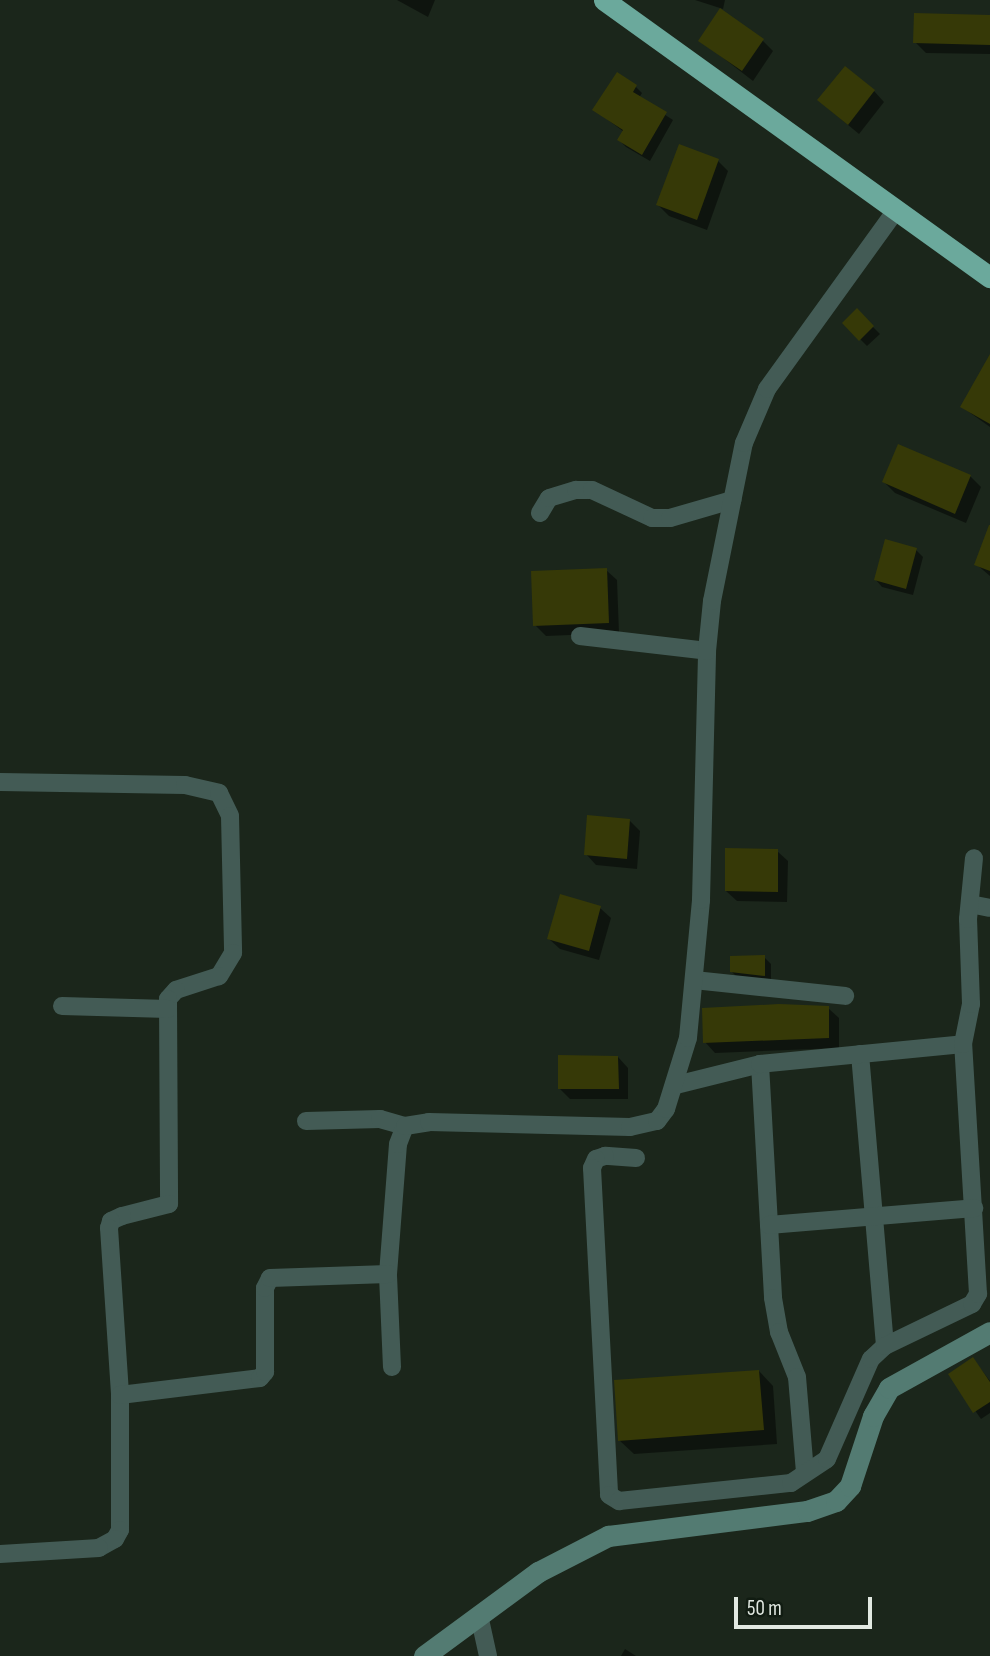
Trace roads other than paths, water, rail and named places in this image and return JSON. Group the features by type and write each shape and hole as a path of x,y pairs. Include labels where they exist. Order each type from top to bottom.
{"highway":[{"path":"604,0 990,277"}],"street":[{"path":"306,1121 380,1119 405,1126 429,1122 647,1126 666,1109 676,1086 688,1038 701,900 707,651 744,443 767,389 897,209"},
{"path":"540,513 550,498 576,490 592,491 652,518 670,518 732,500"},
{"path":"580,636 707,651"},
{"path":"0,782 185,785 212,790 225,798 232,849 233,953 219,976 176,989 168,999 170,1199 164,1208 122,1216 111,1221 109,1228 120,1395 122,1511 115,1539 99,1548 0,1554"},
{"path":"636,1158 606,1156 596,1159 592,1168 608,1495 619,1501 791,1483 833,1449 860,1376 885,1346 976,1300 974,1208 963,1044 971,1004 970,904 974,858"},
{"path":"970,904 990,908"},
{"path":"694,980 845,996"},
{"path":"62,1006 169,1009"},
{"path":"676,1086 760,1064 963,1044"},
{"path":"860,1054 885,1346"},
{"path":"760,1064 773,1298 779,1332 797,1377 805,1473"},
{"path":"392,1367 388,1274 398,1144 405,1126"},
{"path":"769,1225 874,1213 974,1208"},
{"path":"120,1395 260,1378 265,1372 265,1288 270,1278 388,1274"},
{"path":"424,1656 538,1572 608,1536 807,1511 836,1501 849,1486 873,1416 889,1388 990,1332"},
{"path":"479,1615 488,1656"}]}
